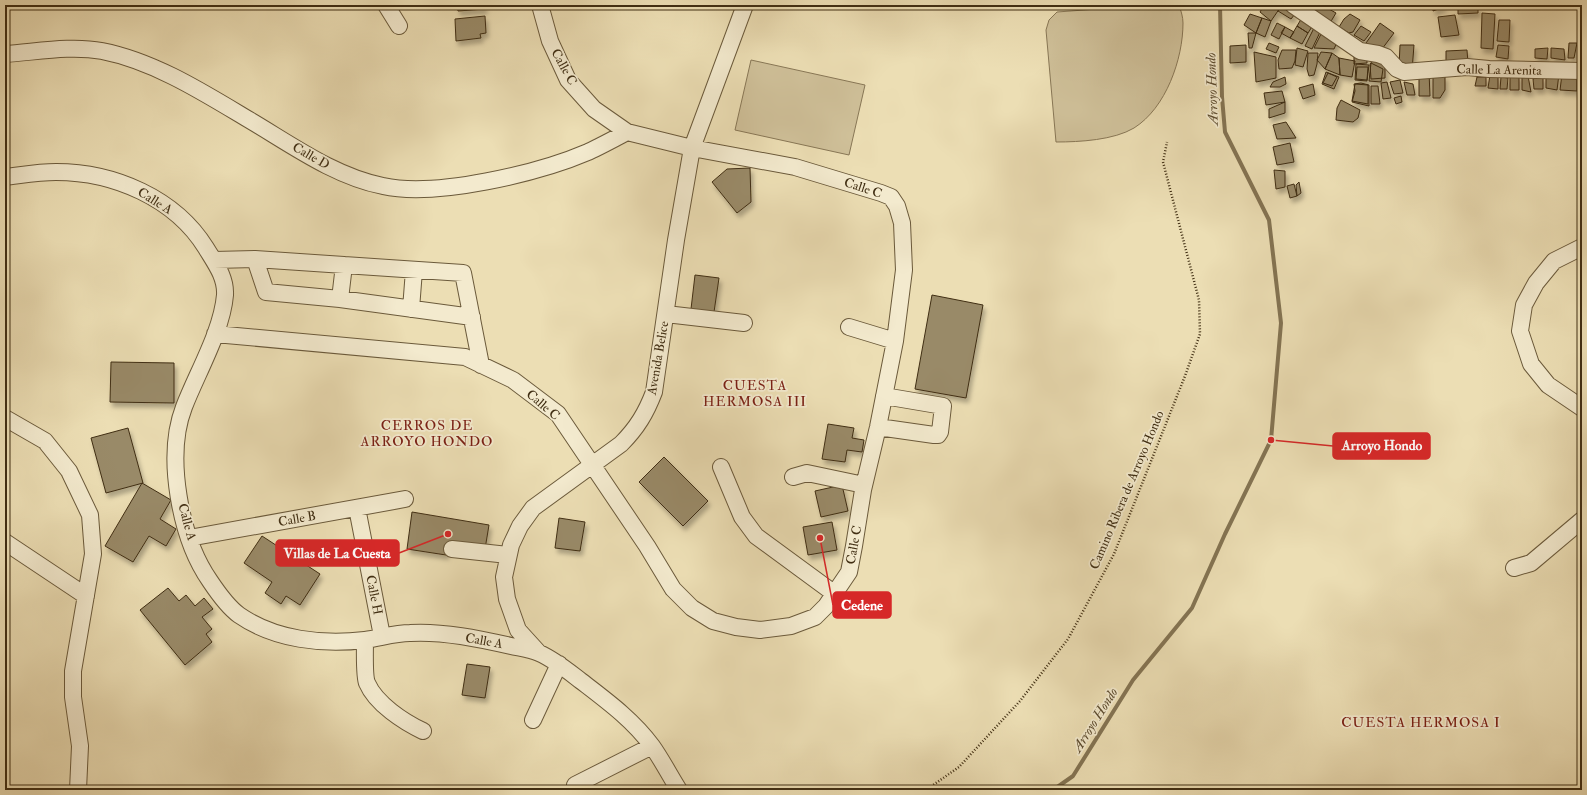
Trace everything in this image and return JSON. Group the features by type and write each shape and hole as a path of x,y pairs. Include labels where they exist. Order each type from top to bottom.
{"street":[{"path":"386,5 399,26"},
{"name":"Calle C","path":"215,334 465,357 513,380 558,414 647,546 673,589 692,608 713,621 736,628 760,630 791,626 815,617 835,594 849,572 864,485 878,427 895,341 904,270 902,224 897,206 891,197 796,167 692,148 627,132 594,109 568,80 550,41 540,5"},
{"name":"Avenida Belice","path":"538,652 518,630 508,599 504,577 508,555 520,526 533,508 621,444 634,431 646,413 654,392 692,148 745,5"},
{"name":"Calle La Arenita","path":"1293,5 1360,51 1386,57 1397,69 1404,72 1466,67 1497,70 1582,71"},
{"name":"Calle D","path":"5,54 74,49 100,50 129,57 160,70 224,104 343,174 383,187 420,189 456,186 529,172 587,152 627,132"},
{"name":"Calle A","path":"5,177 55,172 100,176 127,184 154,198 178,216 201,240 214,260 224,282 225,297 215,334 183,410 175,442 176,483 189,538 208,579 228,605 240,616 282,635 312,641 365,640 411,632 477,638 538,652 559,664 620,711 652,746"},
{"path":"1582,247 1554,261 1536,283 1524,305 1520,330 1531,364 1548,386 1582,408"},
{"path":"255,259 266,292 340,298 472,317"},
{"path":"214,260 255,259 463,273 481,365"},
{"path":"340,298 344,265"},
{"path":"411,309 414,270"},
{"path":"666,314 744,323"},
{"path":"849,327 895,341"},
{"path":"878,427 934,435 938,435 940,432 943,406 884,396"},
{"path":"5,418 45,441 70,472 90,515 93,554 73,671 73,697 80,746 78,790"},
{"path":"720,467 742,517 756,536 835,594"},
{"path":"793,476 807,473 864,485"},
{"name":"Calle B","path":"189,538 405,499"},
{"name":"Calle H","path":"357,508 382,636"},
{"path":"1514,568 1531,563 1582,520"},
{"path":"5,542 86,596"},
{"path":"452,549 508,555"},
{"path":"365,640 367,683 382,704 403,721 423,731"},
{"path":"533,720 559,664"},
{"path":"575,785 652,746 678,790"}],"path":[{"name":"Camino Ribera de Arroyo Hondo","path":"926,790 959,767 1020,701 1068,639 1114,554 1185,376 1200,334 1199,300 1163,162 1167,142"}],"shaded area":[{"path":"1152,5 1179,5 1183,23 1180,52 1176,67 1164,95 1155,108 1145,119 1134,128 1126,132 1107,138 1086,141 1056,142 1046,30 1049,20 1057,12"},
{"path":"751,60 865,85 849,155 735,130"}],"building":[{"path":"457,5 484,5 485,9 458,11"},
{"path":"1264,5 1282,5 1271,21 1260,12"},
{"path":"1282,5 1295,14 1291,19 1278,11"},
{"path":"1299,5 1322,5 1336,13 1330,23"},
{"path":"1433,5 1444,5 1444,7 1433,11"},
{"path":"1478,7 1478,13 1458,14 1458,8"},
{"path":"1482,13 1495,14 1493,49 1481,48"},
{"path":"1250,14 1262,18 1256,33 1244,25"},
{"path":"1350,14 1360,20 1353,32 1349,33 1339,27 1344,19"},
{"path":"1455,15 1459,35 1441,37 1438,17"},
{"path":"485,16 486,33 480,34 481,38 456,41 455,19"},
{"path":"1303,16 1315,22 1308,33 1297,26"},
{"path":"1262,18 1271,21 1265,37 1256,33"},
{"path":"1499,20 1510,20 1509,42 1497,41"},
{"path":"1277,23 1285,27 1279,39 1271,35"},
{"path":"1380,23 1394,33 1379,53 1366,43"},
{"path":"1316,24 1322,28 1312,49 1305,46"},
{"path":"1297,26 1308,33 1302,44 1290,38"},
{"path":"1361,26 1371,32 1364,41 1354,35"},
{"path":"1285,27 1294,32 1290,38 1281,33"},
{"path":"1323,30 1339,38 1334,49 1314,48"},
{"path":"1248,33 1256,33 1252,48 1249,48"},
{"path":"1269,43 1279,47 1276,53 1266,49"},
{"path":"1569,43 1577,43 1574,58 1568,58"},
{"path":"1246,45 1246,62 1230,63 1230,46"},
{"path":"1400,45 1414,45 1412,71 1399,67"},
{"path":"1498,45 1509,46 1508,59 1496,57"},
{"path":"1297,48 1308,51 1303,67 1295,65"},
{"path":"1548,48 1547,59 1535,58 1535,49"},
{"path":"1551,48 1564,49 1565,60 1551,58"},
{"path":"1282,50 1296,50 1295,61 1292,68 1279,69 1278,60"},
{"path":"1467,50 1468,63 1446,64 1446,51"},
{"path":"1254,52 1276,57 1276,78 1256,82"},
{"path":"1321,52 1332,53 1325,69 1317,60"},
{"path":"1308,53 1318,53 1314,75 1309,76 1307,69"},
{"path":"1332,53 1339,58 1340,75 1325,69"},
{"path":"1367,56 1367,63 1354,64 1354,57"},
{"path":"1339,58 1355,61 1352,77 1340,75"},
{"path":"1374,59 1385,59 1385,78 1371,79 1370,64"},
{"path":"1371,63 1383,69 1381,82 1369,81"},
{"path":"1356,64 1369,65 1367,81 1355,80"},
{"path":"1357,67 1368,67 1367,80 1356,79"},
{"path":"1326,72 1339,77 1334,89 1322,84"},
{"path":"1419,72 1429,72 1430,96 1419,96"},
{"path":"1328,73 1337,77 1332,86 1323,83"},
{"path":"1577,73 1577,91 1560,90 1562,74"},
{"path":"1559,74 1557,90 1546,88 1546,75"},
{"path":"1490,75 1498,75 1498,89 1488,88"},
{"path":"1510,75 1519,75 1519,90 1510,90"},
{"path":"1433,76 1445,76 1445,90 1440,98 1433,98"},
{"path":"1528,76 1531,92 1522,90 1522,77"},
{"path":"1543,76 1543,89 1534,89 1533,79"},
{"path":"1285,77 1286,84 1280,87 1270,87 1273,82"},
{"path":"1477,77 1486,77 1486,86 1475,86"},
{"path":"1501,77 1508,78 1507,89 1500,89"},
{"path":"1400,80 1403,93 1394,94 1390,82"},
{"path":"1387,82 1391,98 1383,99 1381,83"},
{"path":"1404,82 1413,84 1415,95 1407,95"},
{"path":"1361,83 1369,85 1369,106 1352,102 1355,91 1354,84"},
{"path":"1313,84 1315,95 1303,99 1299,88"},
{"path":"1355,84 1368,85 1368,104 1352,101"},
{"path":"1371,86 1378,86 1380,104 1371,104"},
{"path":"1282,91 1285,102 1266,105 1264,93"},
{"path":"1401,96 1402,102 1396,104 1394,98"},
{"path":"1341,100 1360,110 1358,118 1353,122 1336,120 1337,108"},
{"path":"1285,102 1285,113 1269,118 1269,109"},
{"path":"1286,122 1296,138 1277,139 1273,125"},
{"path":"1290,143 1294,162 1277,165 1273,147"},
{"path":"750,168 751,202 737,213 712,182 727,169"},
{"path":"1274,170 1285,171 1285,187 1276,189"},
{"path":"1299,182 1301,193 1297,196 1296,185"},
{"path":"1294,184 1297,196 1290,198 1287,186"},
{"path":"695,275 719,278 714,312 691,309"},
{"path":"932,295 983,305 966,398 915,389"},
{"path":"111,362 174,363 174,403 110,402"},
{"path":"828,424 854,428 852,438 864,440 862,452 847,450 845,462 822,459"},
{"path":"128,428 143,483 106,493 91,438"},
{"path":"664,457 708,501 683,526 639,482"},
{"path":"142,483 171,500 160,519 176,529 166,546 149,536 133,562 105,546"},
{"path":"842,485 848,511 821,517 815,491"},
{"path":"412,512 489,525 485,549 448,543 446,555 407,549"},
{"path":"559,518 585,522 580,551 555,548"},
{"path":"832,522 837,550 808,555 803,527"},
{"path":"262,536 320,574 300,605 286,596 281,604 265,593 272,582 244,563"},
{"path":"168,588 179,601 186,595 195,606 204,598 213,609 202,617 212,629 206,634 212,642 185,665 140,610"},
{"path":"467,664 490,667 485,698 462,695"}],"waterway":[{"name":"Arroyo Hondo","path":"1053,790 1073,776 1133,680 1192,608 1225,534 1271,440 1281,323 1269,220 1225,132 1222,97 1220,5"}],"place":[{"name":"Arroyo Hondo","path":"1271,440"},
{"name":"Villas de La Cuesta","path":"448,534"},
{"name":"Cedene","path":"820,538"}],"district":[{"name":"CUESTA HERMOSA III","path":"755,394"},
{"name":"CERROS DE ARROYO HONDO","path":"427,434"},
{"name":"CUESTA HERMOSA I","path":"1421,722"}]}
